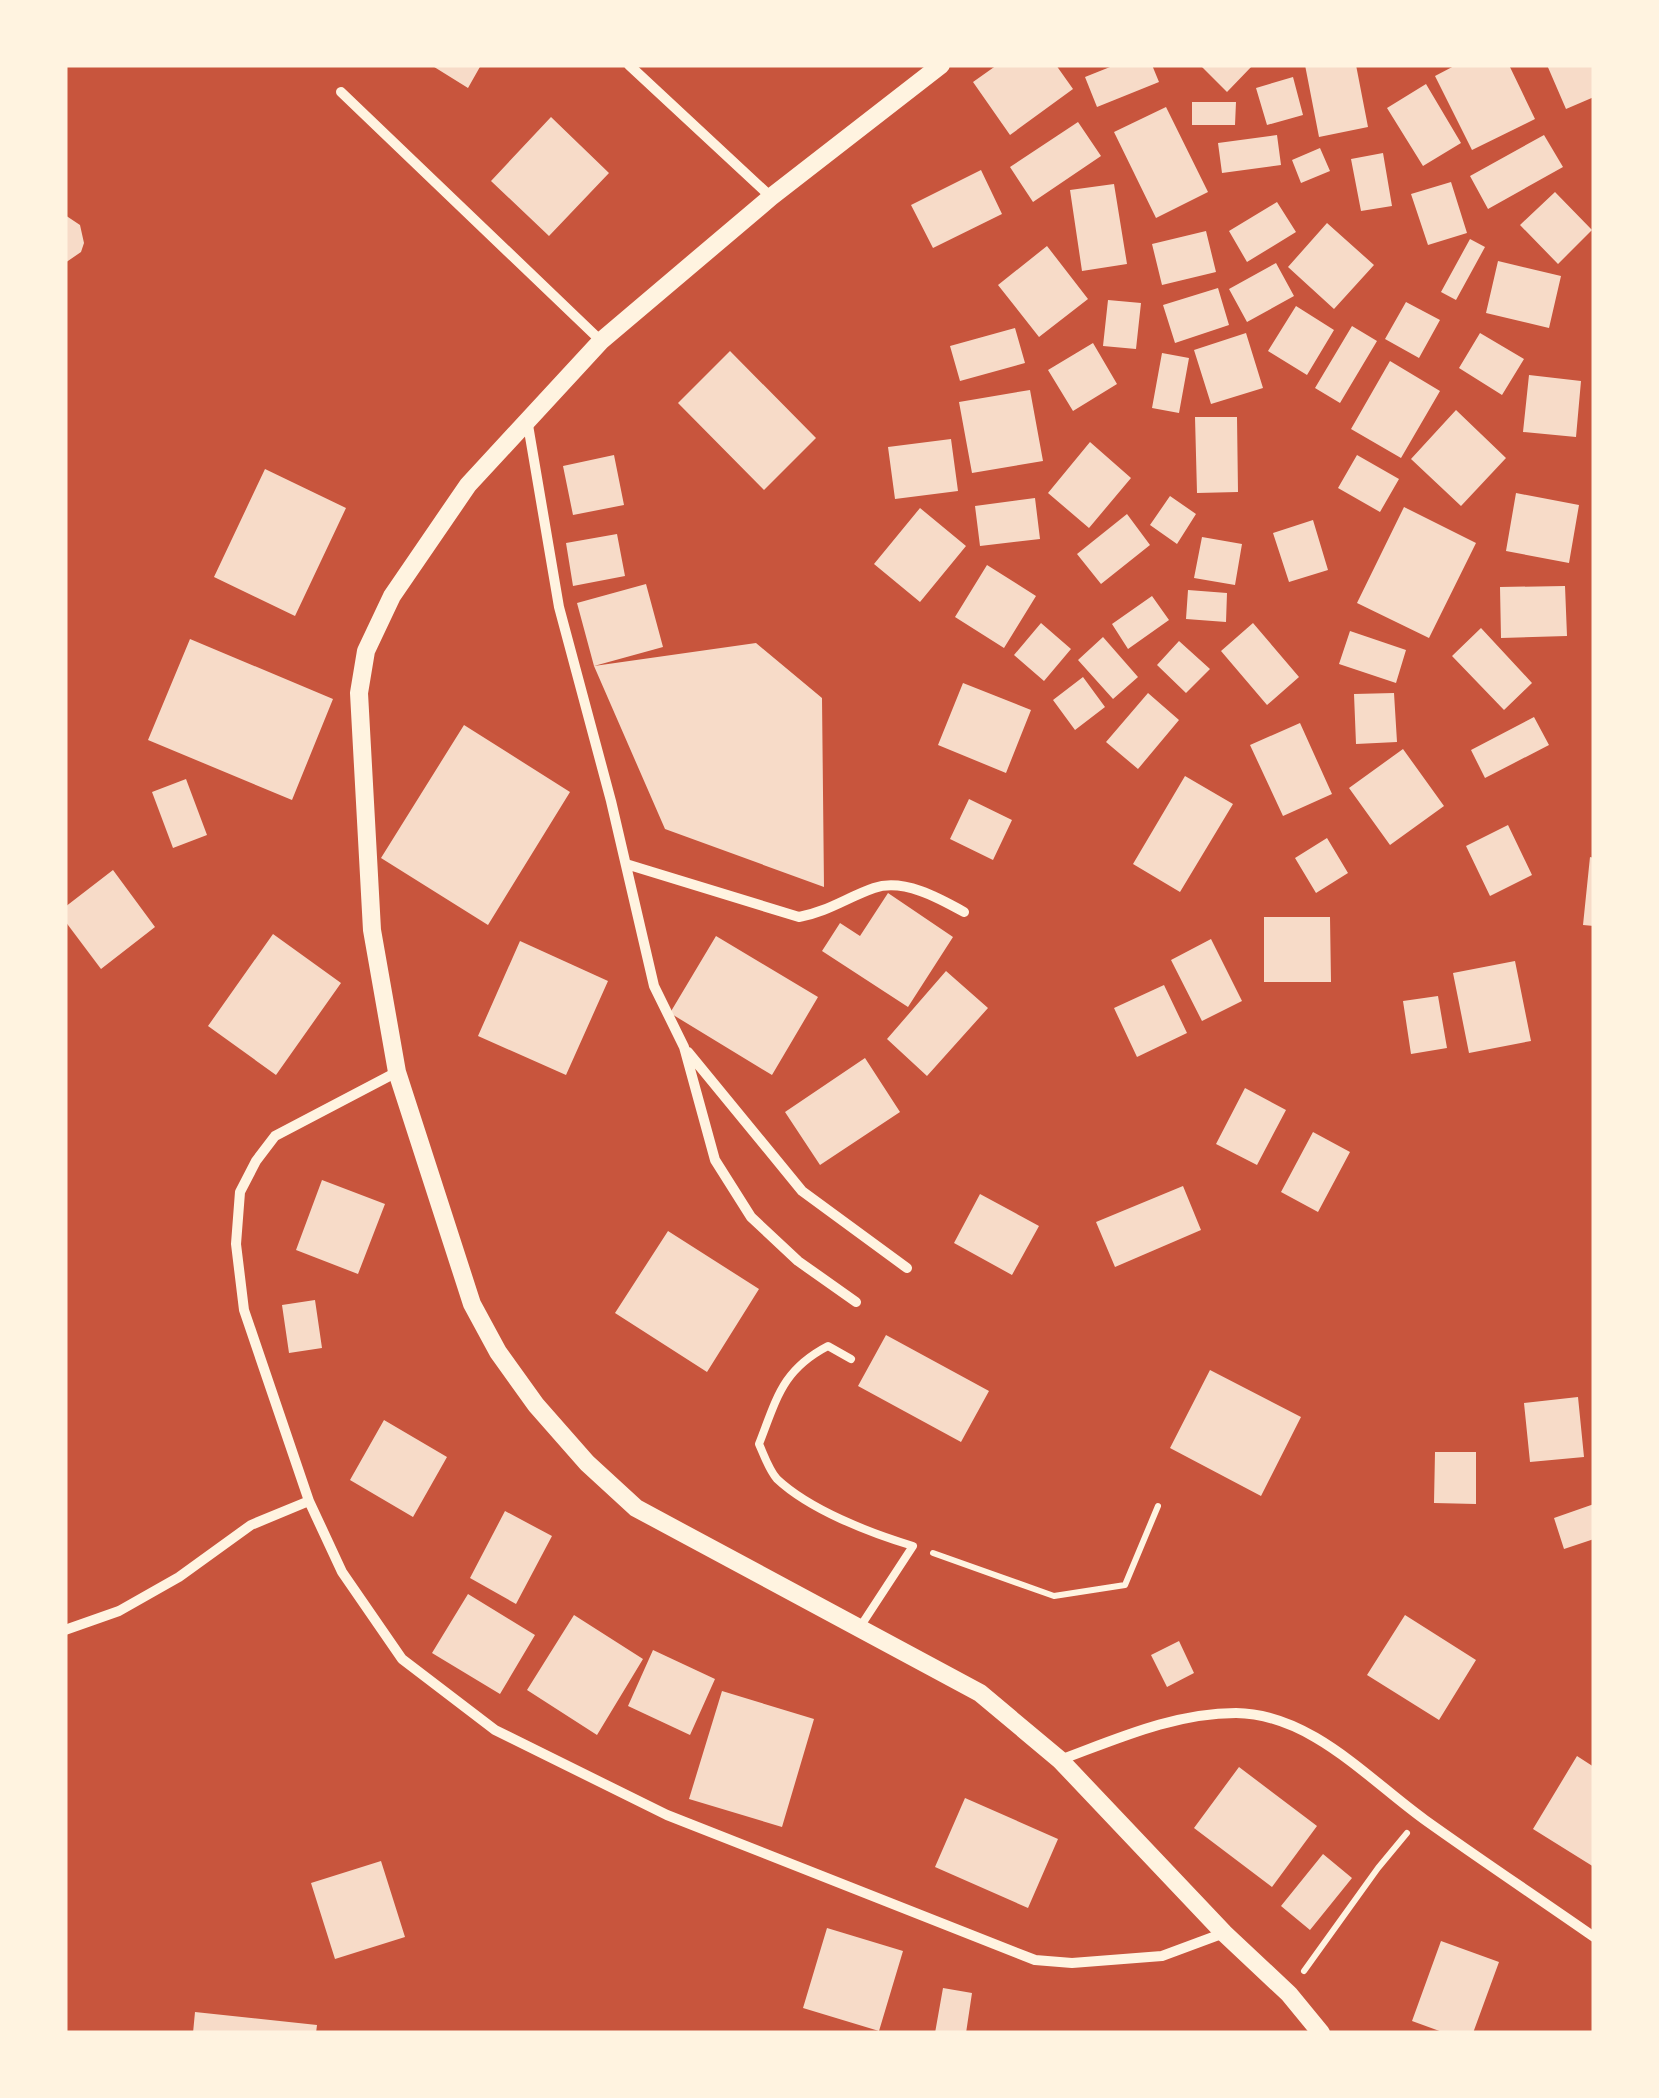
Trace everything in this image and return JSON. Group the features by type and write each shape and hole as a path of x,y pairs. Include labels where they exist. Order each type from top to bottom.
{"street":[{"path":"629,65 771,197"},
{"path":"933,67 771,197 601,342 468,485 392,596 366,651 359,693 372,930 397,1072 472,1304 498,1352 536,1405 587,1463 636,1508 980,1693 1060,1760 1224,1933 1288,1994 1320,2033"},
{"path":"341,92 601,342"},
{"path":"527,418 559,607 654,986 684,1047 716,1160 751,1218 798,1261 856,1302"},
{"path":"626,864 799,917 819,914 878,886 923,892 964,912"},
{"path":"684,1047 802,1190 908,1268"},
{"path":"397,1072 275,1136 240,1192 236,1244 244,1310 309,1501 342,1572 402,1659 496,1730 667,1815 1034,1960 1072,1964 1162,1956 1224,1933"},
{"path":"65,1630 119,1610 179,1577 251,1525 309,1501"},
{"path":"1060,1760 1137,1731 1189,1717 1238,1713 1279,1720 1324,1743 1421,1817 1594,1937"}],"lane":[{"path":"851,1360 828,1346 805,1358 784,1380 759,1444 774,1476 798,1495 873,1533 912,1546 860,1627"}],"path":[{"path":"912,1546 1054,1596 1107,1588 1125,1585 1158,1506"},
{"path":"1288,1994 1378,1868 1421,1817"}],"building":[{"path":"431,65 481,65 468,88"},
{"path":"997,65 1056,65 1073,89 1010,135 973,82"},
{"path":"1115,65 1152,65 1159,82 1097,107 1085,77"},
{"path":"1200,65 1253,65 1227,92"},
{"path":"1305,65 1356,65 1368,127 1319,137"},
{"path":"1456,65 1509,65 1535,119 1472,150 1435,76"},
{"path":"1547,65 1594,65 1594,97 1566,109"},
{"path":"1293,77 1303,115 1267,125 1256,88"},
{"path":"1426,84 1461,143 1423,166 1387,108"},
{"path":"1192,102 1236,102 1235,125 1192,125"},
{"path":"1166,107 1208,192 1156,218 1114,132"},
{"path":"551,117 609,173 549,236 491,181"},
{"path":"1078,122 1101,156 1033,202 1010,167"},
{"path":"1277,135 1281,165 1222,173 1218,143"},
{"path":"1544,135 1563,167 1488,209 1470,176"},
{"path":"1320,148 1330,171 1301,183 1292,160"},
{"path":"1383,153 1392,206 1361,211 1351,159"},
{"path":"981,170 1002,214 933,248 911,205"},
{"path":"1451,182 1467,233 1428,245 1411,194"},
{"path":"1114,184 1127,264 1082,271 1070,190"},
{"path":"1555,192 1592,230 1558,264 1520,225"},
{"path":"1277,202 1296,232 1247,262 1229,231"},
{"path":"65,215 80,225 84,243 81,252 65,263"},
{"path":"1327,223 1374,265 1334,309 1288,267"},
{"path":"1206,231 1216,272 1162,285 1152,244"},
{"path":"1470,239 1485,247 1456,300 1441,292"},
{"path":"1047,246 1088,299 1039,337 998,285"},
{"path":"1498,261 1561,276 1549,328 1486,313"},
{"path":"1276,263 1294,296 1247,322 1229,289"},
{"path":"1218,288 1229,325 1175,343 1163,305"},
{"path":"1108,300 1141,303 1136,349 1103,346"},
{"path":"1406,302 1440,320 1419,358 1385,339"},
{"path":"1296,306 1334,330 1307,375 1268,351"},
{"path":"1352,326 1377,341 1340,403 1315,388"},
{"path":"1015,328 1025,363 960,381 950,346"},
{"path":"1246,333 1263,388 1211,404 1194,350"},
{"path":"1480,333 1524,359 1502,395 1459,368"},
{"path":"1093,343 1117,384 1073,411 1048,370"},
{"path":"730,351 816,438 764,490 678,403"},
{"path":"1162,353 1189,358 1179,413 1152,408"},
{"path":"1390,361 1440,391 1401,458 1351,429"},
{"path":"1529,375 1581,381 1576,437 1523,432"},
{"path":"1030,390 1043,461 972,473 959,402"},
{"path":"1456,410 1506,458 1461,506 1411,459"},
{"path":"1195,417 1237,417 1238,492 1197,493"},
{"path":"951,439 958,491 895,499 888,447"},
{"path":"1090,442 1131,478 1089,528 1048,493"},
{"path":"614,455 624,505 573,515 563,466"},
{"path":"1357,455 1399,479 1380,512 1338,488"},
{"path":"265,469 346,508 295,616 214,577"},
{"path":"1516,493 1579,505 1569,563 1506,551"},
{"path":"1170,496 1196,514 1177,544 1150,525"},
{"path":"1035,498 1040,539 980,546 975,506"},
{"path":"1404,507 1476,543 1429,638 1357,603"},
{"path":"920,508 966,546 920,602 874,564"},
{"path":"1127,514 1150,545 1101,584 1077,554"},
{"path":"1313,520 1328,570 1289,582 1273,533"},
{"path":"617,534 625,576 573,586 566,543"},
{"path":"1202,537 1242,544 1235,585 1194,578"},
{"path":"987,565 1036,596 1004,648 955,617"},
{"path":"646,584 663,647 594,666 577,603"},
{"path":"1565,586 1567,636 1501,638 1500,587"},
{"path":"1188,590 1227,593 1226,622 1186,619"},
{"path":"1152,596 1169,620 1128,649 1112,624"},
{"path":"1041,623 1071,649 1044,681 1014,655"},
{"path":"1253,623 1299,677 1267,705 1221,651"},
{"path":"1481,628 1532,683 1504,710 1452,656"},
{"path":"1350,631 1406,650 1396,683 1339,664"},
{"path":"1103,637 1138,677 1113,699 1078,660"},
{"path":"190,639 333,699 292,800 148,740"},
{"path":"1179,641 1210,669 1186,693 1157,665"},
{"path":"756,643 822,698 824,887 665,829 594,666"},
{"path":"1083,677 1105,707 1075,730 1053,700"},
{"path":"963,683 1031,710 1006,773 938,745"},
{"path":"1148,693 1179,720 1138,769 1106,742"},
{"path":"1394,693 1397,742 1356,744 1354,694"},
{"path":"1534,717 1549,745 1485,778 1471,750"},
{"path":"1300,723 1332,794 1283,816 1250,745"},
{"path":"464,725 570,792 488,925 381,858"},
{"path":"1403,749 1444,806 1390,845 1349,788"},
{"path":"1185,776 1233,804 1180,892 1133,864"},
{"path":"186,779 207,835 173,848 152,792"},
{"path":"969,799 1012,820 993,860 950,839"},
{"path":"1508,825 1532,875 1490,896 1466,846"},
{"path":"1327,838 1348,873 1316,893 1295,858"},
{"path":"1590,857 1594,858 1594,926 1583,925"},
{"path":"113,870 155,927 101,969 65,921 65,907"},
{"path":"888,893 953,937 908,1007 822,951 840,923 860,936"},
{"path":"1264,917 1330,917 1331,982 1264,982"},
{"path":"273,934 341,983 276,1075 208,1026"},
{"path":"716,936 818,997 772,1075 670,1013"},
{"path":"1211,939 1242,1001 1202,1021 1171,960"},
{"path":"520,941 608,981 566,1075 478,1036"},
{"path":"1515,961 1531,1041 1469,1053 1453,973"},
{"path":"946,971 988,1008 927,1076 887,1039"},
{"path":"1164,985 1187,1033 1137,1057 1114,1008"},
{"path":"1438,996 1447,1048 1411,1054 1403,1001"},
{"path":"865,1058 900,1112 820,1165 785,1112"},
{"path":"1245,1088 1286,1110 1257,1165 1216,1144"},
{"path":"1313,1132 1350,1152 1318,1212 1281,1192"},
{"path":"322,1180 385,1204 358,1274 296,1250"},
{"path":"1183,1186 1201,1230 1115,1267 1096,1222"},
{"path":"980,1194 1039,1226 1012,1275 954,1243"},
{"path":"668,1231 759,1289 707,1372 615,1313"},
{"path":"315,1300 322,1348 289,1353 282,1305"},
{"path":"886,1335 989,1391 961,1442 858,1386"},
{"path":"1210,1370 1301,1417 1261,1496 1170,1448"},
{"path":"1578,1397 1584,1457 1530,1462 1524,1403"},
{"path":"384,1420 447,1457 413,1517 350,1480"},
{"path":"1435,1452 1476,1452 1476,1504 1434,1503"},
{"path":"1594,1504 1594,1539 1564,1549 1554,1518"},
{"path":"505,1511 552,1536 516,1604 470,1578"},
{"path":"468,1594 535,1635 500,1694 432,1653"},
{"path":"574,1615 643,1659 597,1735 527,1690"},
{"path":"1405,1615 1476,1660 1439,1720 1367,1675"},
{"path":"1179,1641 1194,1673 1167,1687 1151,1655"},
{"path":"653,1650 715,1679 690,1735 628,1706"},
{"path":"722,1691 814,1719 782,1827 689,1799"},
{"path":"1577,1756 1594,1767 1594,1867 1533,1829"},
{"path":"1239,1767 1317,1826 1272,1887 1194,1828"},
{"path":"965,1798 1058,1839 1028,1908 935,1867"},
{"path":"1323,1854 1352,1878 1310,1930 1281,1906"},
{"path":"381,1861 405,1937 335,1959 311,1883"},
{"path":"827,1928 903,1951 879,2031 803,2008"},
{"path":"1441,1941 1499,1962 1473,2033 1445,2033 1412,2021"},
{"path":"943,1988 972,1993 966,2033 935,2033"},
{"path":"195,2012 317,2025 316,2033 193,2033"}]}
